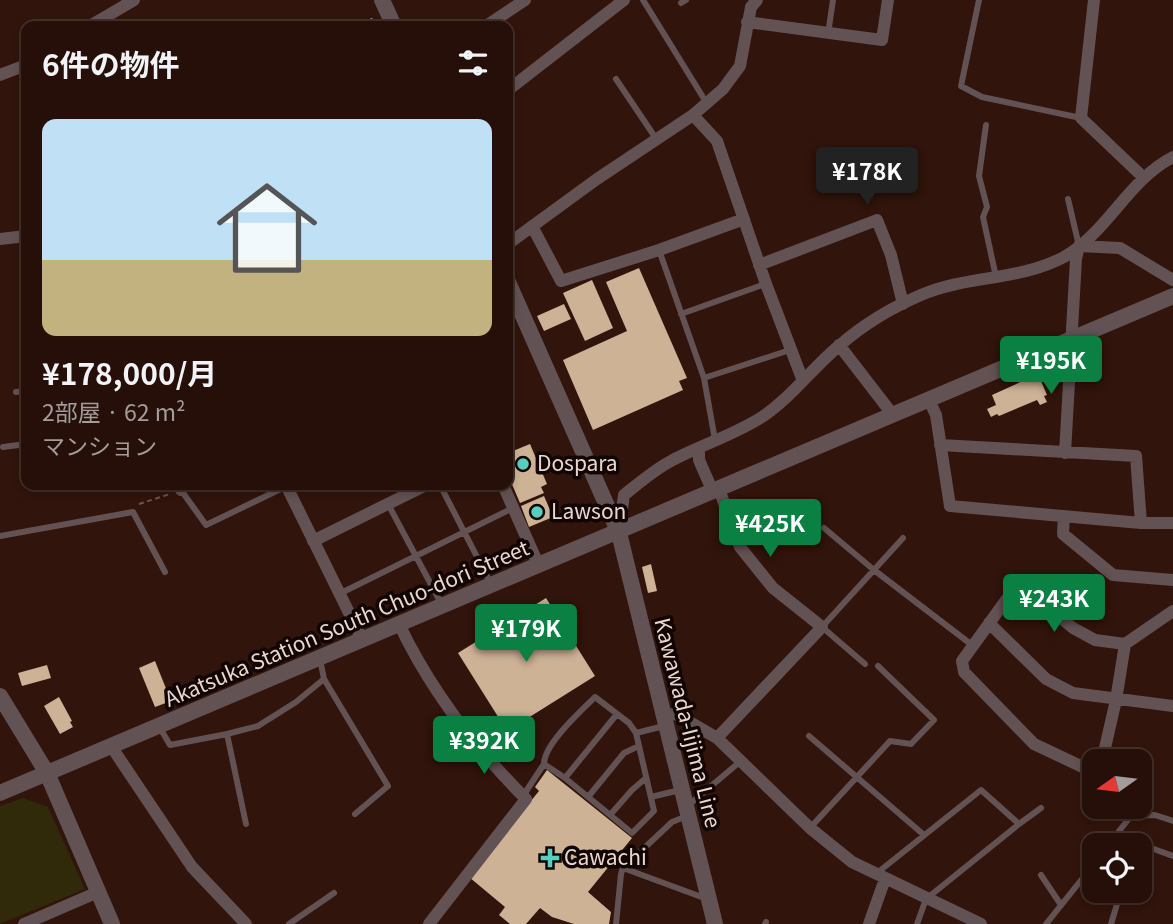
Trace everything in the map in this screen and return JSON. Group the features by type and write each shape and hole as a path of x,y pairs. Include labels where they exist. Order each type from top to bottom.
{"street":[{"path":"98,21 134,0"},
{"path":"382,0 392,21"},
{"path":"494,21 525,0"},
{"path":"513,86 624,0"},
{"path":"513,240 597,179 693,115 723,89 736,75 740,66 747,22 751,7 757,0"},
{"path":"747,22 882,40 888,0"},
{"path":"1094,0 1081,118 1143,177"},
{"path":"0,75 21,67"},
{"path":"693,115 717,141 766,284 803,381"},
{"path":"619,533 624,495 668,463 763,416 839,345 859,330 903,304 940,287 996,279 1066,256 1101,226 1143,177 1173,158"},
{"path":"532,226 561,281 744,219"},
{"path":"760,265 877,220 891,256 903,304"},
{"path":"0,239 21,237"},
{"path":"1079,246 1120,248 1173,280"},
{"path":"1065,453 1070,340 1079,246"},
{"name":"Kawawada-Iijima Line","path":"513,293 619,533 715,924"},
{"name":"Akatsuka Station South Chuo-dori Street","path":"0,793 1173,296"},
{"path":"839,345 893,415"},
{"path":"929,400 936,415 950,506 1141,523 1173,523"},
{"path":"940,445 1136,456 1141,523"},
{"path":"699,448 699,460 716,491 740,547 773,588 821,627 717,738"},
{"path":"289,490 362,639"},
{"path":"313,541 416,490"},
{"path":"505,490 540,566"},
{"path":"1064,516 1062,534 1113,575 1173,580"},
{"path":"1082,767 1034,744 964,673 962,661 1014,589 1026,589 1073,628 1095,639 1125,644 1173,611"},
{"path":"989,623 1046,680 1073,693 1173,706"},
{"path":"399,624 458,722 526,799 434,922"},
{"path":"1105,749 1125,644"},
{"path":"0,696 47,773 112,924"},
{"path":"664,720 676,714 717,738 810,828 852,862 978,924"},
{"path":"111,746 192,867 246,924"},
{"path":"869,924 880,876"},
{"path":"24,924 98,892"}],"lane":[{"path":"643,0 706,102"},
{"path":"828,34 833,0"},
{"path":"979,0 961,86 982,97 1081,118"},
{"path":"616,79 657,140"},
{"path":"986,125 979,176 987,207 983,217 996,279"},
{"path":"1068,199 1079,246"},
{"path":"659,250 704,378 715,440"},
{"path":"681,314 766,284"},
{"path":"704,378 790,350"},
{"path":"16,393 21,392"},
{"path":"3,447 21,445"},
{"path":"185,490 206,524 277,490"},
{"path":"442,490 492,586"},
{"path":"388,504 443,607"},
{"path":"339,594 513,508"},
{"path":"0,536 133,512 165,572"},
{"path":"824,528 972,646"},
{"path":"865,664 821,627 903,538"},
{"path":"320,657 324,679 388,786 355,814"},
{"path":"810,828 890,741 911,744 934,720 877,666"},
{"path":"159,726 170,745 258,726 296,702 324,679"},
{"path":"523,796 544,764 544,757 570,721 595,697 629,723 636,733 654,811 632,833 544,764"},
{"path":"565,778 617,714"},
{"path":"636,733 664,720"},
{"path":"227,734 246,824"},
{"path":"809,736 923,835"},
{"path":"588,797 624,753 639,746"},
{"path":"616,924 623,868 672,822 682,818 686,809 742,760"},
{"path":"610,815 646,778"},
{"path":"651,797 681,790"},
{"path":"880,876 923,835 981,790 1018,824"},
{"path":"917,924 926,899 1041,808"},
{"path":"1118,833 1131,816 1155,815 1173,821"},
{"path":"1152,848 1173,856"},
{"path":"623,868 709,899"},
{"path":"1041,875 1061,905"},
{"path":"1046,924 1082,879"},
{"path":"289,924 334,892"},
{"path":"1111,924 1117,903"}],"path":[{"path":"133,512 135,506 173,490"}],"shaded area":[{"path":"23,798 48,807 85,889 0,924 0,806"}],"building":[{"path":"639,268 687,378 679,381 683,390 593,430 563,360 627,331 606,282"},
{"path":"592,280 613,328 585,341 563,293"},
{"path":"564,304 571,319 544,331 537,316"},
{"path":"1038,374 1047,395 1044,396 1047,402 1040,405 1037,400 991,417 987,409 996,405 992,395"},
{"name":"Dospara","path":"530,444 547,484 541,487 544,493 520,503 513,487 513,451"},
{"name":"Lawson","path":"544,496 553,517 529,527 521,506"},
{"path":"651,564 657,591 648,593 642,567"},
{"path":"546,598 595,676 507,731 458,653"},
{"path":"155,661 171,701 155,707 139,668"},
{"path":"47,665 51,678 22,686 18,673"},
{"path":"59,697 73,727 60,734 44,706"},
{"name":"Cawachi","path":"547,770 632,838 588,892 611,912 609,924 574,924 552,917 540,908 526,924 510,924 499,915 505,907 469,877 539,791 535,787"}],"place":[{"name":"Dospara","path":"523,464"},
{"name":"Lawson","path":"537,512"},
{"name":"Cawachi","path":"550,858"}]}
